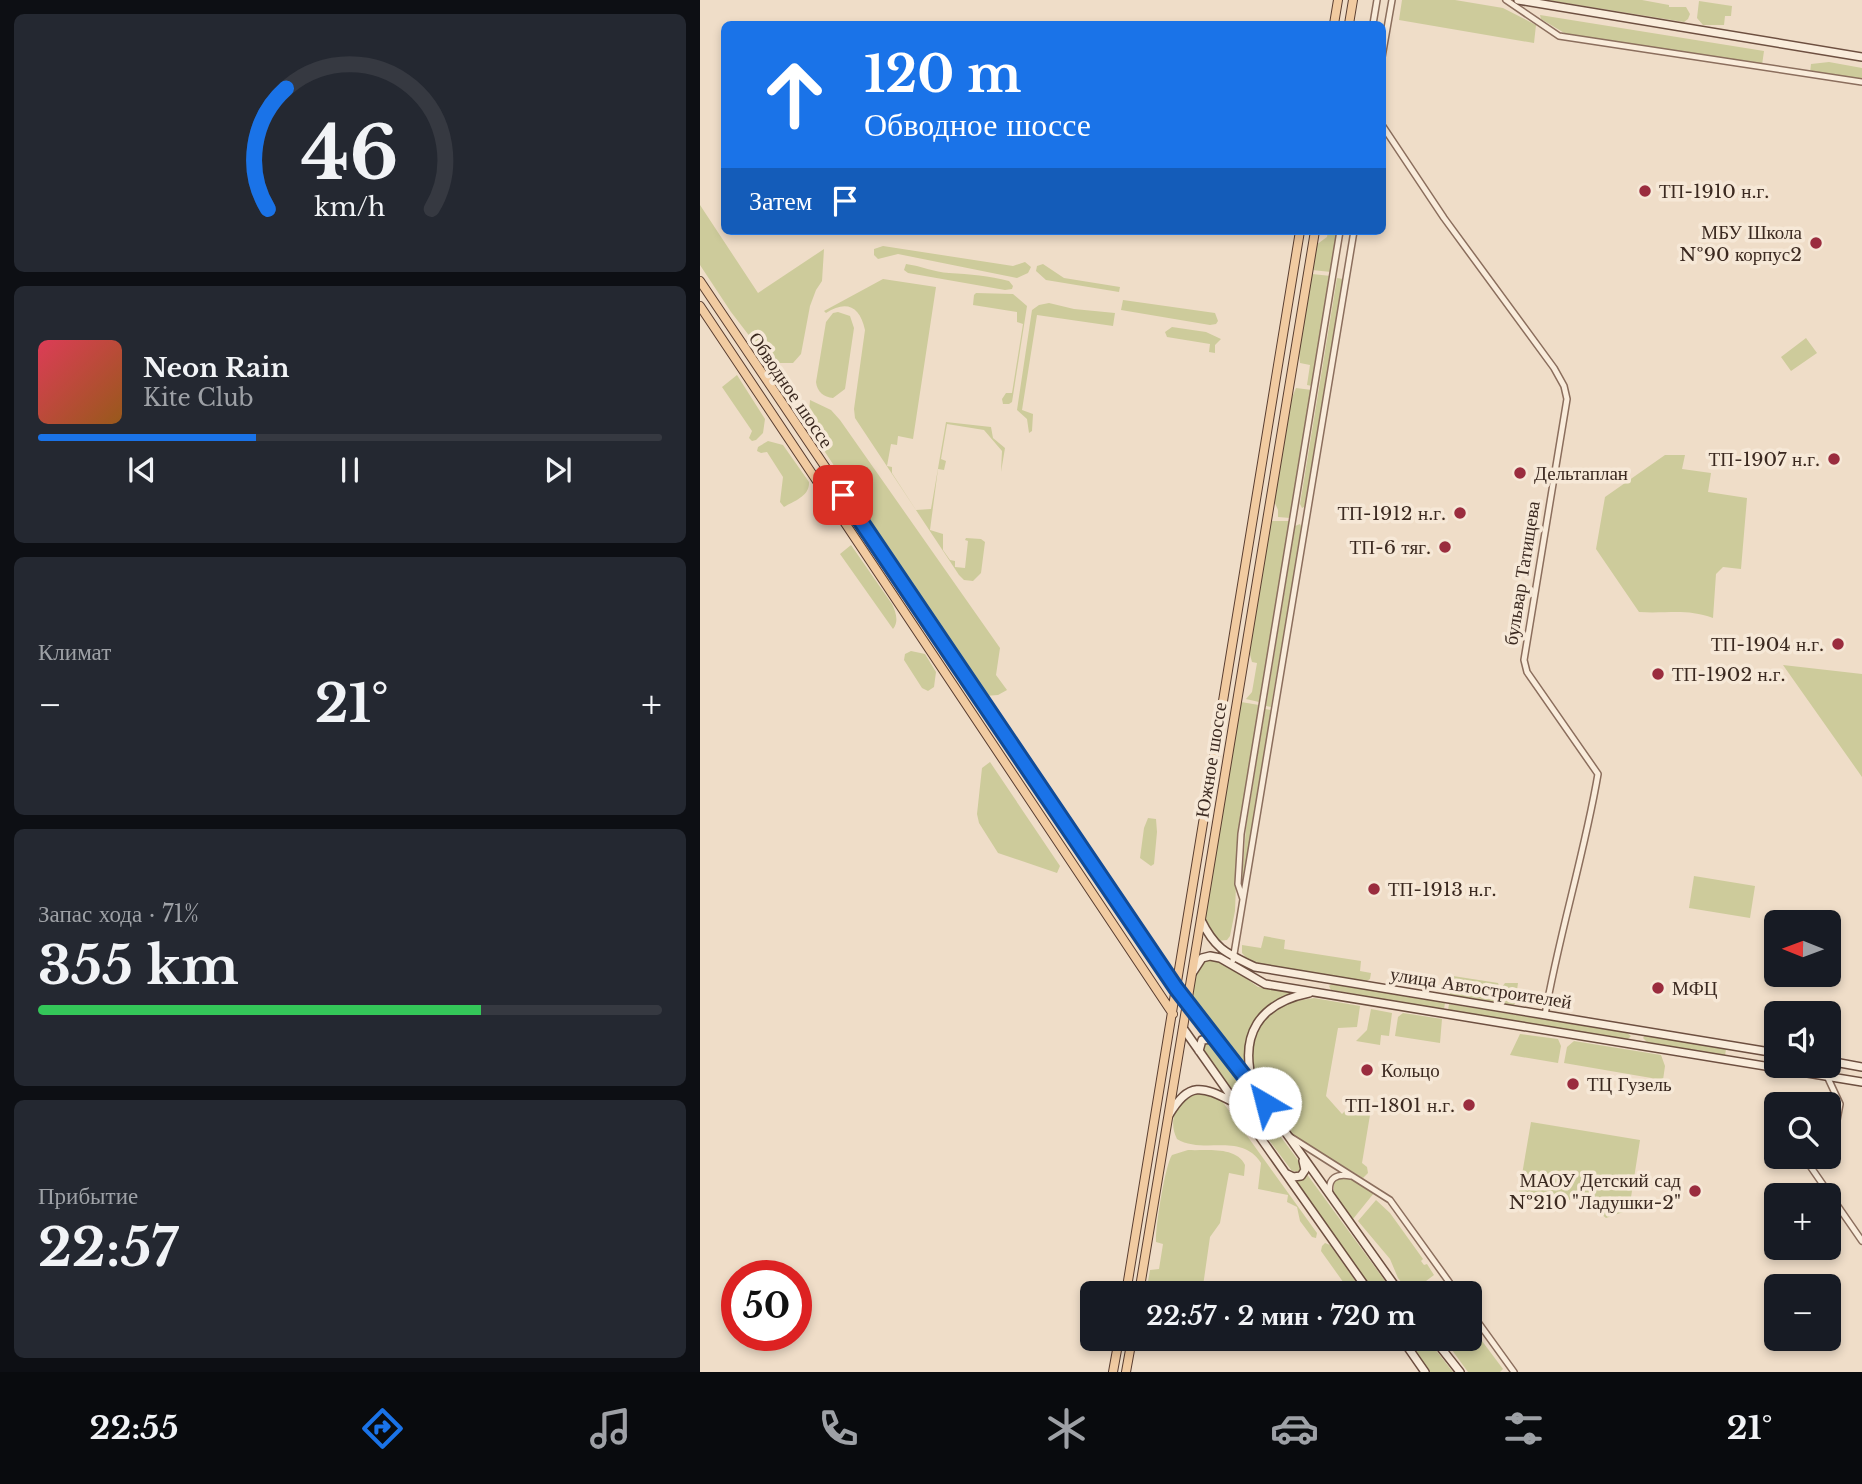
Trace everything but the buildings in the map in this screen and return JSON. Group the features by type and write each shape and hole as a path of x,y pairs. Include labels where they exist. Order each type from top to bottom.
{"main road":[{"path":"1334,21 1338,0"},
{"path":"1350,21 1353,0"},
{"path":"1518,0 1862,57"},
{"name":"Южное шоссе","path":"1128,1281 1299,235"},
{"name":"Южное шоссе","path":"1141,1281 1314,235"},
{"name":"Обводное шоссе","path":"700,281 1187,1003"},
{"name":"Обводное шоссе","path":"700,306 1183,1028"},
{"name":"улица Автостроителей","path":"1201,920 1211,939 1265,984 1764,1066"},
{"name":"улица Автостроителей","path":"1192,972 1199,962 1210,956 1255,967 1764,1051"},
{"path":"1320,992 1326,978"},
{"name":"улица Автостроителей","path":"1254,1088 1247,1056 1251,1036 1259,1020 1272,1007 1285,1000 1320,992"},
{"path":"1187,1003 1254,1088 1390,1281"},
{"path":"1183,1028 1362,1281"},
{"path":"1637,1045 1639,1030"},
{"path":"1199,1051 1202,1040 1215,1040"},
{"path":"1841,1063 1862,1067"},
{"name":"улица Автостроителей","path":"1839,1078 1862,1082"},
{"path":"1169,1116 1180,1098 1196,1089 1208,1090 1236,1103"},
{"path":"1285,1173 1298,1177 1303,1173 1305,1165 1301,1154"},
{"path":"1113,1372 1117,1351"},
{"path":"1126,1372 1130,1351"},
{"path":"1410,1351 1425,1372"},
{"path":"1443,1351 1460,1372"}],"street":[{"path":"1374,21 1377,0"},
{"path":"1386,34 1392,0"},
{"path":"1506,0 1559,36 1862,82"},
{"name":"бульвар Татищева","path":"1386,131 1444,218 1554,368 1564,386 1567,400 1524,660 1527,672 1598,775 1587,836 1545,1014"},
{"path":"1244,902 1238,884 1241,834 1339,235"},
{"path":"1233,960 1353,235"},
{"path":"1287,1134 1391,1200 1448,1281"},
{"path":"1812,1169 1862,1241"},
{"path":"1331,1197 1329,1188 1334,1177 1354,1177"},
{"path":"1482,1328 1514,1372"}],"shaded area":[{"path":"1402,0 1455,0 1503,8 1536,25 1534,43 1399,20"},
{"path":"1547,0 1642,0 1669,7 1686,7 1690,14 1684,22"},
{"path":"1699,1 1732,6 1731,16 1725,16 1724,25 1703,25 1697,18"},
{"path":"1540,15 1764,51 1762,65 1566,34 1541,19"},
{"path":"1829,62 1862,68 1862,82 1810,73 1811,64"},
{"path":"700,205 758,293 824,249 822,281 810,306 801,354 793,363 774,363 764,355 700,265"},
{"path":"1337,235 1331,272 1312,270 1316,245 1327,237"},
{"path":"883,246 1013,266 1025,262 1031,267 1028,273 1017,278 898,254 878,259 874,255 874,249"},
{"path":"906,264 943,272 1002,279 1013,286 1012,289 1005,290 908,273 904,270"},
{"path":"1043,264 1064,278 1120,287 1119,292 1046,280 1036,271 1037,266"},
{"path":"1312,274 1331,276 1312,386 1307,385 1310,365 1300,363 1299,352"},
{"path":"1337,278 1343,279 1306,506 1302,508 1300,504"},
{"path":"883,279 936,287 913,439 898,436 897,445 891,444 887,466 892,467 892,473 916,510 931,509 946,422 991,427 993,438 1005,448 1001,472 1002,451 984,430 947,424 941,459 946,461 944,470 938,469 930,530 943,534 943,550 950,560 955,561 955,567 965,568 966,538 981,539 985,542 981,573 973,581 964,580 959,575 855,418 865,330 863,322 856,311 846,306 826,313 824,311"},
{"path":"976,293 1013,294 1027,306 1012,402 1009,404 1003,404 1002,399 1006,393 1012,393 1023,324 1017,322 1017,312 973,305"},
{"path":"1123,300 1215,313 1218,321 1210,325 1121,310"},
{"path":"1049,303 1074,309 1115,313 1113,326 1037,315 1022,410 1033,414 1032,431 1029,433 1027,419 1017,410 1032,310"},
{"path":"833,313 850,316 854,328 845,389 833,398 822,393 816,382 826,322"},
{"path":"1172,327 1206,332 1221,339 1215,345 1215,353 1209,352 1210,344 1167,337 1165,332"},
{"path":"1806,338 1817,353 1791,371 1781,357"},
{"path":"737,375 765,419 763,433 756,440 749,438 752,431 722,387"},
{"path":"1296,388 1312,390 1290,518 1278,517 1274,501 1291,400"},
{"path":"810,400 831,410 840,420 1000,648 996,675 1007,690 998,695 985,696 808,426"},
{"path":"768,441 783,445 809,482 804,494 784,507 780,502 783,477 767,452 757,451 758,447"},
{"path":"1665,455 1685,455 1682,469 1711,473 1708,492 1747,498 1741,569 1723,567 1716,574 1713,618 1685,612 1639,612 1596,549 1605,497"},
{"path":"1271,521 1290,521 1259,702 1246,699 1252,692 1257,663 1252,662 1249,651"},
{"path":"1300,524 1302,528 1271,707 1266,706 1295,526"},
{"path":"851,545 895,610 896,623 893,629 840,554"},
{"path":"911,651 925,654 936,672 934,687 928,691 922,688 904,660 905,654"},
{"path":"1783,665 1862,674 1862,777"},
{"path":"1241,702 1259,705 1238,832 1235,911 1230,936 1227,940 1217,941 1206,924 1206,915"},
{"path":"1265,709 1271,710 1244,880 1242,877 1246,828"},
{"path":"990,762 1060,866 1057,873 998,853 979,823 977,814 982,768"},
{"path":"1148,818 1156,819 1157,832 1154,864 1151,866 1140,858"},
{"path":"1694,876 1755,886 1750,918 1689,908"},
{"path":"1264,936 1285,940 1284,949 1361,961 1360,971 1371,973 1370,979 1365,982 1250,962 1242,953 1242,945 1261,948"},
{"path":"1213,958 1221,960 1258,987 1298,993 1270,1004 1252,1023 1245,1048 1249,1077 1194,999 1193,984 1198,970 1203,961"},
{"path":"1453,976 1498,983 1502,987 1505,983 1518,983 1515,1004 1511,1007 1449,998"},
{"path":"1332,984 1445,1003 1444,1009 1331,990 1329,986"},
{"path":"1314,998 1360,1006 1357,1027 1338,1028 1326,1096 1342,1114 1350,1106 1371,1109 1362,1163 1367,1167 1368,1173 1363,1178 1295,1137 1260,1087 1254,1073 1251,1050 1258,1027 1269,1013 1285,1003"},
{"path":"1449,1004 1627,1033 1631,1036 1627,1040 1448,1010"},
{"path":"1371,1009 1392,1013 1389,1036 1381,1035 1380,1045 1356,1041 1367,1030"},
{"path":"1403,1013 1442,1019 1440,1043 1395,1036 1398,1017"},
{"path":"1520,1034 1558,1039 1561,1046 1558,1063 1510,1055"},
{"path":"1645,1035 1726,1049 1725,1056 1647,1042 1643,1038"},
{"path":"1574,1041 1661,1055 1665,1066 1663,1080 1564,1063 1567,1047"},
{"path":"1205,1042 1210,1043 1298,1160 1301,1165 1299,1172 1292,1171 1201,1050"},
{"path":"1201,1091 1222,1101 1317,1233 1316,1238 1312,1237 1300,1221 1297,1207 1287,1202 1288,1195 1258,1189 1261,1163 1253,1154 1243,1148 1198,1145 1177,1139 1173,1123 1177,1109 1187,1098"},
{"path":"1531,1122 1640,1140 1629,1210 1606,1218 1589,1203 1519,1192"},
{"path":"1188,1150 1228,1152 1241,1159 1245,1165 1244,1176 1229,1173 1220,1223 1210,1237 1204,1281 1148,1281 1150,1270 1159,1269 1163,1244 1156,1242 1157,1224 1172,1155"},
{"path":"1306,1173 1385,1281 1366,1281 1294,1179"},
{"path":"1342,1177 1349,1178 1374,1193 1353,1219 1334,1194 1334,1182"},
{"path":"1376,1200 1390,1213 1423,1259 1421,1261 1424,1265 1427,1264 1434,1275 1426,1281 1400,1281 1390,1259 1358,1221"},
{"path":"1325,1243 1330,1245 1356,1281 1342,1281 1321,1251"},
{"path":"1482,1341 1503,1369 1500,1372 1468,1372 1453,1351 1482,1351"},
{"path":"1415,1351 1436,1351 1453,1372 1430,1372"}],"place":[{"name":"ТП-1910 н.г.","path":"1645,191"},
{"name":"МБУ Школа №90 корпус2","path":"1816,243"},
{"name":"ТП-1907 н.г.","path":"1834,459"},
{"name":"Дельтаплан","path":"1520,473"},
{"name":"ТП-1912 н.г.","path":"1460,513"},
{"name":"ТП-6 тяг.","path":"1445,547"},
{"name":"ТП-1904 н.г.","path":"1838,644"},
{"name":"ТП-1902 н.г.","path":"1658,674"},
{"name":"ТП-1913 н.г.","path":"1374,889"},
{"name":"МФЦ","path":"1658,988"},
{"name":"Кольцо","path":"1367,1070"},
{"name":"ТЦ Гузель","path":"1573,1084"},
{"name":"ТП-1801 н.г.","path":"1469,1105"},
{"name":"МАОУ Детский сад №210 \"Ладушки-2\"","path":"1695,1191"}],"route":[{"path":"843,495 1176,988 1265,1103"}]}
